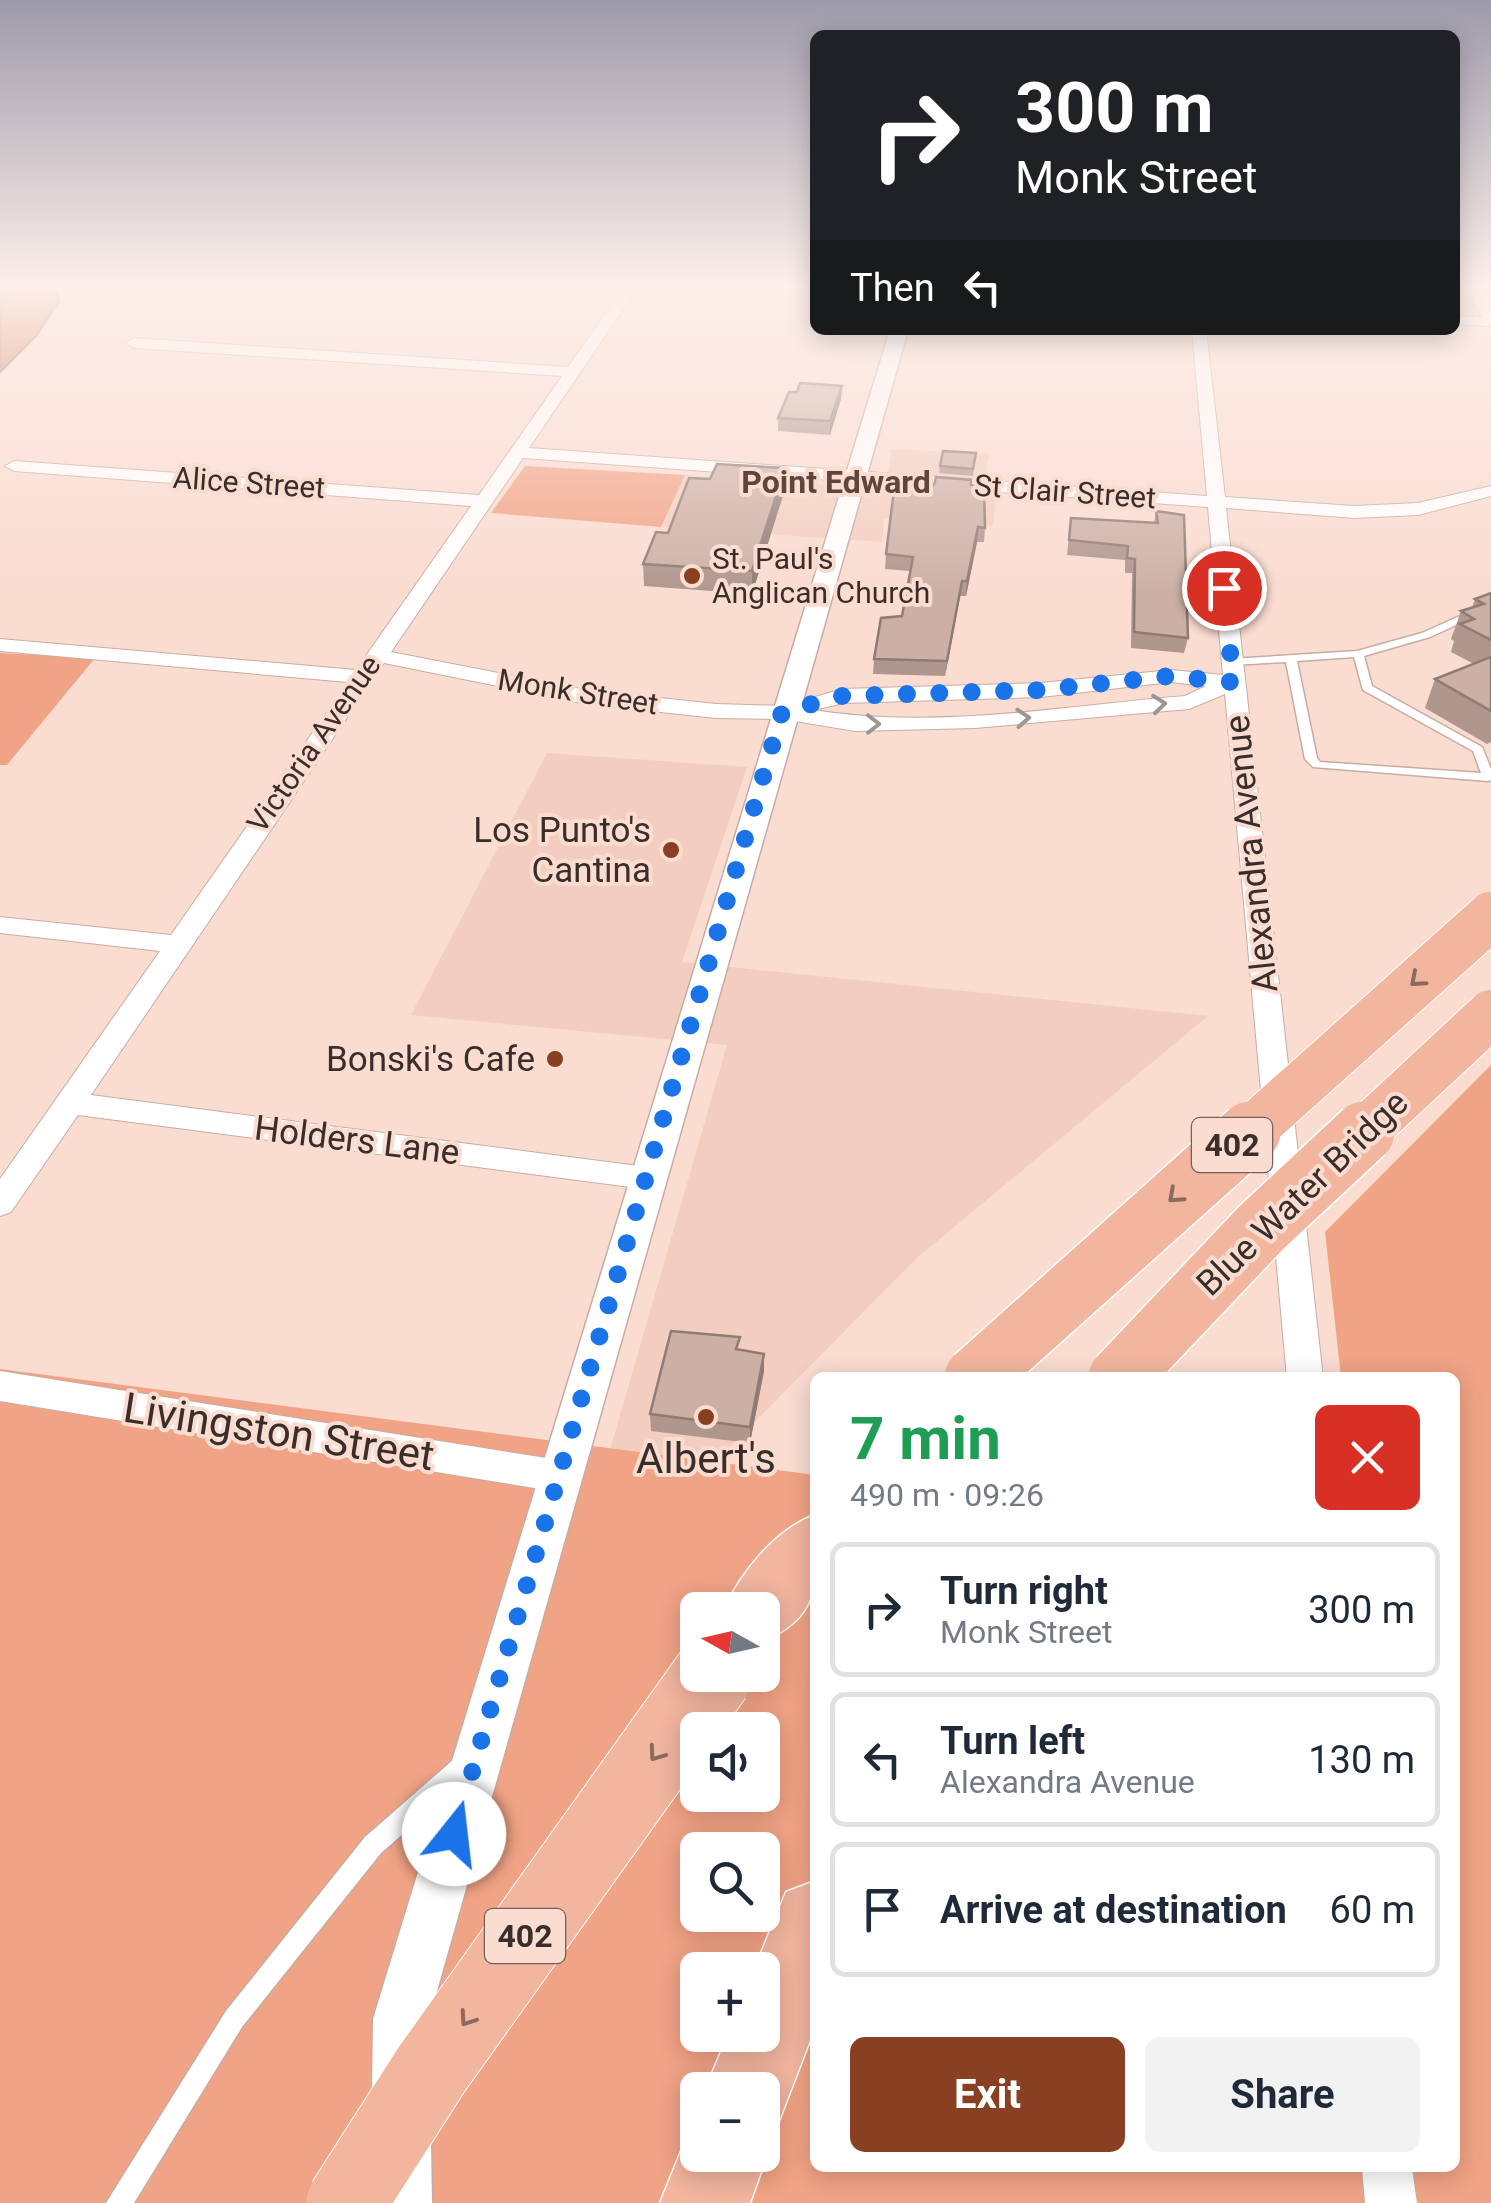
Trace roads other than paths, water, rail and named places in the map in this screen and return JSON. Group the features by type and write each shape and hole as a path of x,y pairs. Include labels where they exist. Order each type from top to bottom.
{"highway":[{"name":"402","path":"983,1372 1491,916"},
{"name":"Blue Water Bridge","path":"1125,1372 1261,1228 1491,1014"},
{"path":"775,1592 810,1552"},
{"name":"402","path":"346,2203 442,2054 701,1692"},
{"path":"755,2072 810,1934"},
{"path":"705,2203 717,2172"}],"street":[{"name":"Victoria Avenue","path":"0,1204 560,389"},
{"path":"402,2203 402,2019 782,712 881,389"},
{"name":"Alexandra Avenue","path":"1205,389 1304,1372"},
{"name":"St Clair Street","path":"517,452 1389,513 1433,507 1491,491"},
{"name":"Alice Street","path":"14,466 484,501"},
{"path":"0,646 361,677"},
{"name":"Monk Street","path":"376,655 602,699 716,711 782,712 855,724 964,722 1189,702 1232,672"},
{"name":"Monk Street","path":"782,712 842,696 1074,687 1232,672"},
{"path":"1074,687 1081,713"},
{"path":"956,694 964,722"},
{"path":"0,925 176,944"},
{"name":"Holders Lane","path":"68,1103 646,1178"},
{"name":"Livingston Street","path":"0,1386 559,1476"},
{"path":"1387,2172 1391,2203"}],"lane":[{"path":"1232,672 1291,660 1358,654 1426,635 1491,605"},
{"path":"1291,660 1311,759 1316,765 1488,777 1478,748 1367,688 1358,654"},
{"path":"119,2203 234,2020 373,1844 479,1752"}],"place":[{"name":"St. Paul's Anglican Church","path":"692,576"},
{"name":"Los Punto's Cantina","path":"671,850"},
{"name":"Bonski's Cafe","path":"555,1059"},
{"name":"Albert's","path":"706,1417"}],"district":[{"name":"Point Edward","path":"836,482"}]}
